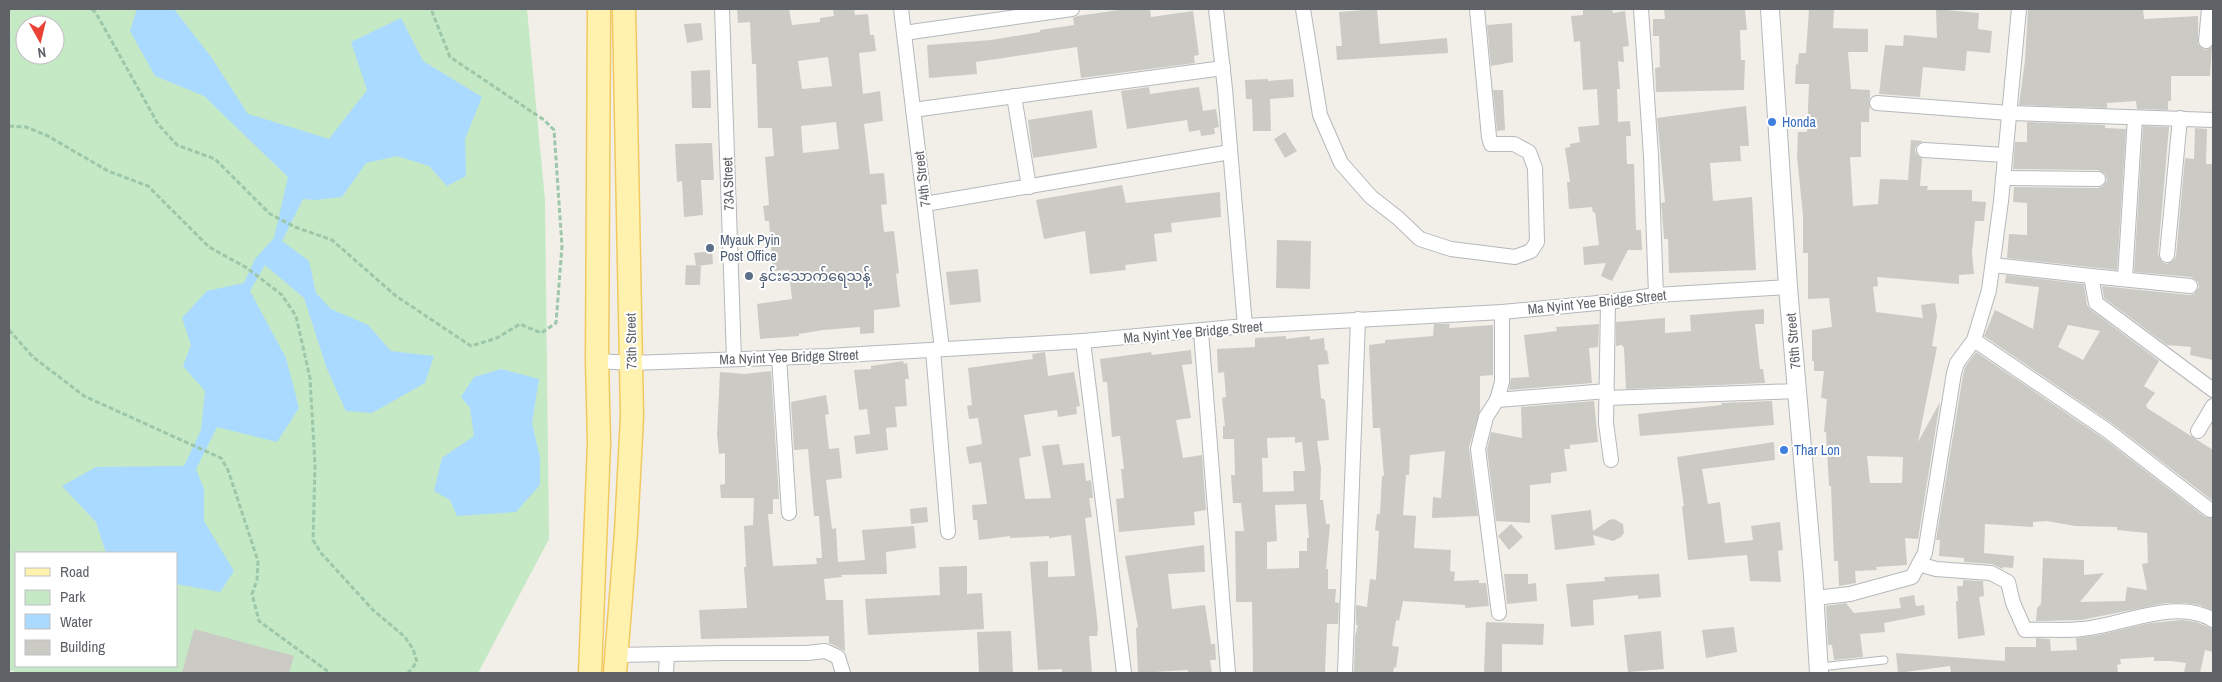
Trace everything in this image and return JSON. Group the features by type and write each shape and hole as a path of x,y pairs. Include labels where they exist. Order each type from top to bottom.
{"main road":[{"path":"590,673 599,442 597,361 600,9"},
{"name":"73th Street","path":"615,664 629,487 632,363 624,9"}],"street":[{"name":"73A Street","path":"722,9 734,359"},
{"name":"74th Street","path":"901,9 925,204 937,350 948,532"},
{"path":"904,33 1015,13 1072,9"},
{"path":"1216,9 1223,68 1245,326"},
{"path":"1303,9 1320,115 1341,163 1371,197 1398,218 1420,239 1451,249 1515,256 1530,251 1537,242 1535,168 1530,152 1514,144 1491,144 1477,9"},
{"path":"1641,9 1651,156 1656,295"},
{"name":"76th Street","path":"1770,9 1788,287 1815,598 1818,670"},
{"path":"1815,598 1850,594 1912,577 1925,553 1954,373 1957,363 1974,340 1989,290 2003,178 2019,9"},
{"path":"2206,41 2209,9"},
{"path":"913,110 1223,68"},
{"path":"1014,96 1029,187"},
{"path":"1877,103 2009,113 2213,120"},
{"path":"2125,278 2135,118"},
{"path":"2167,255 2180,118"},
{"path":"1924,150 2005,155"},
{"path":"925,204 1230,152"},
{"path":"2003,178 2098,179"},
{"path":"1993,265 2190,286"},
{"path":"2091,276 2096,303 2213,390"},
{"name":"Ma Nyint Yee Bridge Street","path":"597,361 632,363 779,358 1082,341 1201,332 1245,326 1502,312 1608,302 1656,295 1788,287"},
{"path":"1608,302 1606,423 1611,460"},
{"path":"1499,612 1478,449 1486,416 1497,400 1502,382 1502,312"},
{"path":"1345,673 1358,319"},
{"path":"1201,332 1228,673"},
{"path":"1974,340 2108,431 2210,510"},
{"path":"1082,341 1124,673"},
{"path":"779,358 789,513"},
{"path":"1497,400 1607,395 1797,391"},
{"path":"2198,431 2213,406"},
{"path":"1919,564 1936,569 1991,573 2008,582 2013,603 2025,630 2083,629 2158,613 2205,615 2213,620"},
{"path":"615,664 667,654 807,653 825,651 838,658 843,673"},
{"path":"666,673 667,654"}],"lane":[{"path":"1818,670 1884,660"}],"path":[{"path":"92,9 158,124 167,135 177,145 215,159 270,214 295,227 332,240 396,296 471,346 496,338 520,324 541,333 556,323 562,246 554,130 544,120 450,56 431,9"},
{"path":"9,126 26,127 48,136 108,171 148,186 209,247 247,268 282,295 296,316 310,378 314,466 313,540 321,552 373,610 405,636 413,649 417,662 408,673"},
{"path":"9,330 33,357 84,396 220,458 228,470 258,561 257,580 252,594 258,621 330,673"}],"green space":[{"path":"9,9 527,9 545,200 549,539 478,673 19,673 9,670"}],"water":[{"path":"137,9 174,9 211,57 248,114 329,139 367,90 351,42 401,18 423,61 482,97 465,139 466,176 447,186 429,166 397,156 366,163 342,197 315,200 303,199 282,241 309,261 316,293 331,309 368,325 391,351 434,356 425,383 372,413 346,411 327,369 304,298 265,265 250,291 286,358 299,408 277,442 217,427 196,469 204,489 204,521 234,571 220,592 178,584 178,552 106,552 96,522 62,486 96,467 184,466 201,430 205,391 183,366 191,345 182,318 207,291 244,283 255,259 274,238 288,177 204,96 155,76 130,31"},
{"path":"501,369 539,379 532,423 540,458 540,485 516,512 457,516 450,500 434,491 442,458 474,436 470,408 461,397 474,377"}],"building":[{"path":"737,9 789,9 792,25 820,22 820,18 834,16 833,9 854,9 855,15 868,14 870,35 874,35 876,51 859,53 863,94 880,91 883,121 864,124 870,174 884,173 887,204 881,205 884,232 894,231 899,273 896,274 900,307 874,310 874,333 860,334 860,327 823,330 799,334 799,336 760,339 757,304 792,299 789,270 773,271 769,221 765,221 763,206 769,205 765,157 774,156 772,128 758,128 756,64 752,64 750,22 738,23","holes":["828,57 832,86 802,89 798,61","836,122 839,149 803,153 801,126"]},
{"path":"1126,9 1150,9 1151,17 1193,11 1199,55 1194,56 1195,63 1081,78 1077,47 976,62 977,74 929,78 927,45 991,40 1040,32 1040,30 1074,25 1073,18 1077,16"},
{"path":"1377,9 1380,44 1447,38 1448,53 1337,60 1336,46 1342,46 1339,12"},
{"path":"1612,9 1613,13 1625,11 1629,46 1623,47 1624,62 1618,61 1620,89 1617,89 1618,122 1630,121 1631,136 1626,136 1627,164 1634,164 1636,230 1641,230 1642,250 1628,250 1612,281 1601,276 1606,263 1584,265 1583,247 1599,245 1595,212 1593,213 1592,207 1569,209 1567,182 1570,182 1565,148 1570,147 1570,144 1580,142 1578,127 1599,125 1597,89 1583,90 1580,41 1574,42 1571,16 1583,15 1583,10"},
{"path":"1664,9 1745,9 1747,30 1740,30 1741,60 1745,60 1744,90 1656,92 1655,68 1660,67 1659,36 1653,36 1653,19 1665,19"},
{"path":"1809,9 1834,9 1833,28 1868,29 1868,52 1848,52 1851,89 1870,90 1869,122 1861,122 1861,157 1850,157 1853,206 1878,204 1880,179 1908,180 1911,140 1923,141 1915,149 1916,154 1922,158 1920,186 1928,186 1927,190 1972,190 1972,201 1986,202 1984,221 1975,221 1972,253 1974,274 1959,275 1959,284 1877,277 1878,286 1873,287 1876,312 1923,318 1921,305 1935,303 1937,316 1932,346 1937,347 1918,442 1940,402 1918,539 1905,538 1907,565 1876,567 1877,570 1855,571 1856,583 1839,586 1838,561 1834,561 1831,486 1829,486 1826,432 1824,432 1827,399 1821,398 1824,371 1814,371 1814,361 1812,361 1812,330 1832,327 1829,298 1808,299 1808,253 1803,253 1803,216 1797,156 1798,132 1807,132 1809,84 1795,84 1796,64 1798,65 1799,53 1806,53","holes":["1867,456 1903,457 1902,483 1870,483"]},
{"path":"1936,9 1979,13 1978,29 1992,31 1990,53 1967,51 1965,71 1923,67 1920,97 1879,94 1885,45 1903,46 1904,35 1937,38"},
{"path":"2028,9 2143,9 2144,19 2198,16 2198,44 2205,50 2212,47 2210,76 2171,76 2171,101 2168,101 2168,110 2137,109 2136,101 2107,103 2107,108 2019,105 2025,60"},
{"path":"701,23 703,40 687,43 684,24"},
{"path":"1512,23 1513,62 1491,66 1487,25"},
{"path":"710,70 711,108 692,108 691,71"},
{"path":"1268,79 1268,81 1293,79 1294,97 1270,99 1271,131 1253,131 1252,99 1246,99 1245,80"},
{"path":"1149,87 1150,94 1199,87 1203,111 1216,109 1219,127 1214,128 1215,134 1201,136 1200,130 1189,132 1187,120 1127,129 1121,91"},
{"path":"1493,90 1503,90 1505,130 1497,131"},
{"path":"1746,106 1749,146 1740,146 1741,161 1710,163 1713,201 1752,197 1756,270 1669,273 1668,239 1664,239 1661,203 1665,202 1657,118"},
{"path":"1092,110 1097,148 1033,158 1028,120"},
{"path":"2027,122 2105,125 2105,128 2126,129 2117,270 2007,258 2009,234 2027,235 2027,203 2013,202 2014,187 2098,188 2103,186 2107,180 2105,174 2098,170 2013,169 2015,142 2027,142"},
{"path":"2143,126 2169,127 2158,254 2162,262 2167,264 2174,260 2176,256 2185,158 2194,159 2195,128 2207,129 2206,164 2213,164 2213,360 2190,355 2191,347 2167,345 2104,298 2102,286 2189,295 2194,294 2199,287 2198,282 2191,277 2134,272"},
{"path":"1285,132 1297,151 1285,158 1274,139"},
{"path":"712,143 714,180 701,180 703,215 684,217 682,181 677,182 675,144"},
{"path":"1122,185 1126,203 1220,192 1221,217 1171,223 1172,232 1154,234 1157,261 1125,265 1126,270 1090,274 1085,231 1044,239 1036,200"},
{"path":"1277,240 1311,241 1310,289 1276,288"},
{"path":"712,251 713,264 696,266 694,253"},
{"path":"686,265 701,266 700,285 685,285"},
{"path":"978,269 981,302 950,305 946,272"},
{"path":"2006,275 2084,284 2087,305 2091,310 2159,361 2144,386 2155,393 2146,405 2147,408 2213,450 2213,501 2113,424 1984,336 1995,310 2033,329 2039,287 2005,283","holes":["2068,325 2100,331 2083,360 2058,347"]},
{"path":"1764,309 1764,324 1755,324 1760,369 1763,369 1765,383 1626,389 1624,348 1622,345 1616,346 1616,322 1665,318 1665,333 1691,331 1690,315"},
{"path":"1434,324 1450,324 1449,328 1493,325 1493,375 1480,376 1480,411 1469,447 1478,516 1432,518 1433,497 1441,498 1445,451 1410,455 1409,475 1406,475 1403,515 1416,516 1414,548 1451,550 1450,571 1455,572 1454,581 1479,580 1479,583 1486,583 1489,606 1465,608 1465,605 1403,601 1399,621 1396,620 1392,646 1399,647 1396,668 1394,667 1393,673 1354,673 1355,636 1358,625 1356,625 1356,605 1367,607 1370,579 1376,580 1379,531 1375,530 1377,514 1380,514 1382,476 1384,476 1380,428 1373,428 1369,345 1385,343 1385,340 1433,336"},
{"path":"1599,324 1598,347 1589,348 1592,383 1509,390 1511,378 1529,377 1524,335 1557,331 1556,327"},
{"path":"1286,336 1286,339 1310,336 1310,340 1324,338 1325,351 1327,350 1329,364 1318,365 1321,398 1325,400 1329,440 1317,441 1321,468 1320,500 1323,500 1326,524 1330,524 1326,569 1328,569 1328,589 1336,589 1335,602 1339,603 1338,624 1327,624 1325,673 1253,673 1252,602 1236,602 1235,531 1244,531 1241,503 1233,503 1231,475 1235,475 1234,439 1223,439 1223,426 1225,426 1222,398 1226,397 1224,372 1218,373 1217,349 1255,347 1255,338","holes":["1295,437 1295,443 1302,442 1305,471 1293,471 1294,491 1263,492 1262,458 1268,458 1267,438","1306,504 1309,538 1307,538 1307,551 1299,551 1299,568 1267,569 1267,542 1277,541 1275,505"]},
{"path":"1191,350 1192,364 1182,365 1191,418 1176,420 1183,458 1202,455 1206,510 1194,512 1195,525 1119,532 1116,499 1124,498 1121,469 1124,469 1120,436 1112,437 1107,382 1103,382 1100,359 1151,352 1152,355"},
{"path":"1045,352 1048,376 1074,372 1080,406 1076,407 1077,414 1058,417 1057,410 1024,415 1031,456 1019,458 1025,499 1051,498 1042,446 1059,444 1063,465 1084,463 1086,481 1091,480 1093,498 1089,498 1092,517 1085,518 1098,627 1097,636 1089,636 1092,673 1062,673 1062,669 1038,670 1030,562 1048,561 1048,577 1075,576 1071,535 1049,538 1049,536 1010,538 1010,536 979,540 977,520 973,520 972,505 987,504 981,462 969,464 966,447 982,444 978,418 969,419 967,406 972,405 968,368 1033,359 1032,354"},
{"path":"1976,352 2103,438 2205,517 2213,518 2213,611 2200,605 2166,603 2081,620 2036,621 2037,608 2041,604 2043,558 2084,560 2084,575 2104,573 2080,602 2125,601 2127,587 2147,590 2142,564 2148,563 2147,533 2117,530 2117,527 2075,526 2047,521 2033,522 2033,527 1985,524 1984,553 2014,556 2013,568 2003,567 2003,569 1992,564 1964,562 1964,558 1939,556 1940,540 1936,540 1963,375 1965,367"},
{"path":"903,361 904,364 907,363 909,379 905,379 907,406 895,407 897,427 886,428 888,450 856,454 854,436 870,434 867,409 859,410 854,370 871,369 871,366"},
{"path":"771,371 779,499 773,499 773,514 768,514 773,566 817,564 816,558 822,558 819,516 814,516 808,449 794,450 791,402 826,395 829,414 825,415 829,449 839,448 842,478 826,480 832,529 836,528 838,562 865,560 862,530 914,526 916,548 886,552 887,574 841,575 842,577 824,579 826,600 843,600 845,651 829,643 829,636 701,639 699,610 747,608 744,526 753,525 754,498 721,498 720,485 725,484 725,453 719,454 717,434 720,372 745,374"},
{"path":"1594,401 1598,442 1570,445 1570,449 1564,449 1567,471 1551,473 1551,483 1530,485 1530,523 1496,521 1487,450 1491,432 1522,438 1521,407"},
{"path":"1772,401 1774,425 1640,436 1638,414 1722,405 1721,403"},
{"path":"1774,442 1775,460 1702,469 1708,504 1720,502 1725,543 1753,540 1751,526 1780,522 1783,550 1778,551 1781,582 1750,581 1747,555 1688,560 1682,506 1684,506 1677,457"},
{"path":"927,507 928,522 911,524 910,509"},
{"path":"1591,510 1593,531 1609,520 1614,519 1623,524 1624,533 1621,537 1613,541 1593,535 1595,545 1555,550 1551,515"},
{"path":"1511,524 1523,537 1509,550 1498,536"},
{"path":"1204,545 1205,572 1168,574 1172,609 1205,605 1211,644 1215,644 1216,660 1210,660 1212,673 1188,673 1188,670 1138,673 1136,628 1138,627 1125,556"},
{"path":"967,566 967,594 982,593 984,629 868,635 865,599 940,595 939,567"},
{"path":"1504,574 1528,574 1528,584 1536,583 1537,601 1507,604"},
{"path":"1659,574 1661,597 1638,599 1638,595 1593,600 1594,625 1571,627 1566,584 1605,581 1604,577"},
{"path":"1963,580 1983,581 1984,596 1979,597 1985,635 1958,639 1957,586 1963,586"},
{"path":"1914,595 1916,606 1924,605 1925,615 1884,623 1885,632 1860,634 1863,657 1834,660 1832,645 1828,645 1826,606 1846,603 1854,613 1901,608 1899,598"},
{"path":"2182,620 2196,622 2213,629 2213,652 2205,650 2200,673 2184,673 2186,663 2154,661 2154,657 2120,659 2121,664 2117,665 2118,673 1951,673 1950,666 1898,673 1896,653 2005,661 2005,647 2036,647 2036,638 2050,639 2051,651 2077,650 2076,638 2099,635 2150,623"},
{"path":"1486,622 1544,624 1543,645 1502,644 1502,673 1484,673"},
{"path":"1734,627 1737,652 1706,658 1702,630"},
{"path":"194,629 294,656 289,673 182,673"},
{"path":"1011,631 1013,673 979,673 977,632"},
{"path":"1661,631 1664,669 1628,672 1624,635"}],"place":[{"name":"Honda","path":"1772,122"},
{"name":"Myauk Pyin Post Office","path":"710,248"},
{"name":"နှင်းသောက်ရေသန့်","path":"749,276"},
{"name":"Thar Lon","path":"1784,450"}]}
